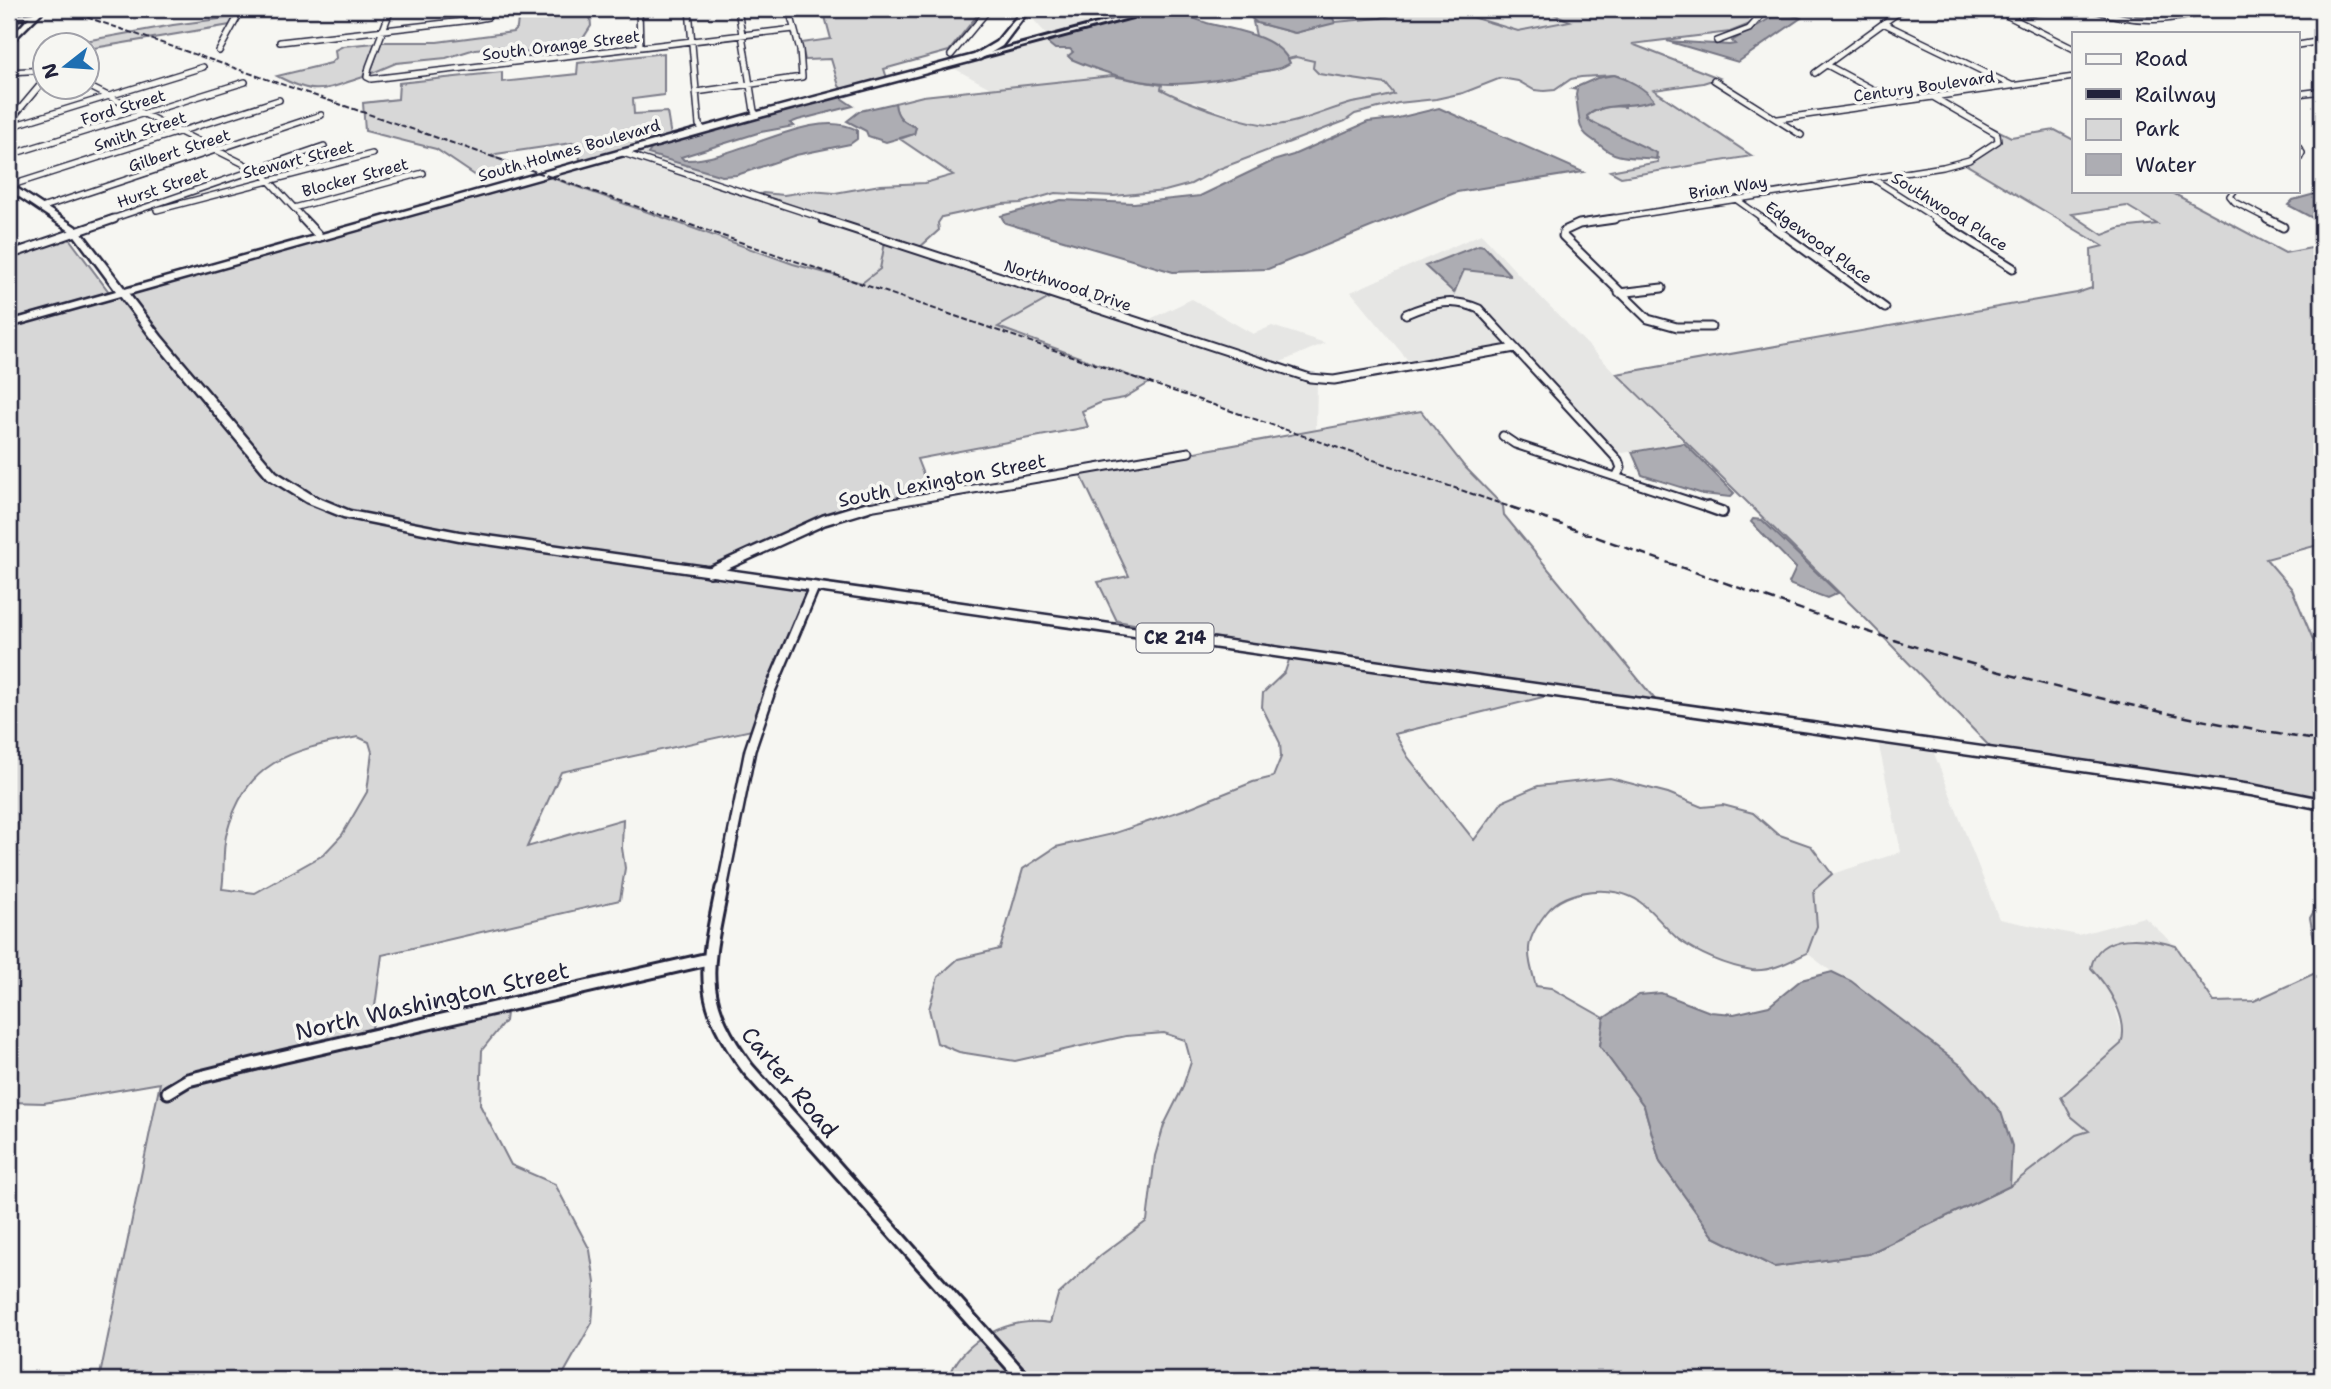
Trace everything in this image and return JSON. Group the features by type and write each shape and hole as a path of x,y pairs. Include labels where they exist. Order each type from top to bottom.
{"main road":[{"path":"977,57 999,44 1026,9"},
{"name":"South Holmes Boulevard","path":"9,324 620,152 1158,9"},
{"path":"9,19 38,12"},
{"path":"9,43 38,12"},
{"name":"South Holmes Boulevard","path":"999,44 1025,44"},
{"path":"9,186 76,231 124,292"},
{"name":"CR 214","path":"124,292 157,338 258,461 281,482 310,499 347,514 429,532 2251,790 2322,804"}],"street":[{"path":"193,9 203,9"},
{"path":"219,51 242,9"},
{"path":"383,30 391,9"},
{"path":"281,42 488,17 490,9"},
{"path":"639,9 640,47"},
{"path":"689,9 699,125 704,130"},
{"path":"738,9 757,115"},
{"path":"696,92 794,79 804,74 789,9"},
{"path":"951,55 989,9"},
{"path":"1717,41 1749,29 1759,17 1768,12 1767,9"},
{"path":"1815,73 1903,9"},
{"path":"2060,9 2008,16 2072,48"},
{"path":"2091,9 2123,20 2155,23 2217,9"},
{"path":"1883,23 2012,86"},
{"name":"South Orange Street","path":"383,30 366,77 373,79 794,29"},
{"path":"2300,45 2322,41"},
{"path":"1827,65 1896,102"},
{"path":"9,125 203,67"},
{"path":"9,72 32,71"},
{"name":"Century Boulevard","path":"1778,119 2072,77"},
{"path":"1714,80 1801,135"},
{"name":"Ford Street","path":"9,155 245,82"},
{"path":"2300,94 2322,90"},
{"path":"102,93 256,170 271,181 319,236"},
{"path":"9,125 32,96"},
{"name":"Brian Way","path":"1711,327 1677,327 1643,315 1567,242 1563,236 1564,230 1579,224 1963,162 1998,141 1993,131 1933,97"},
{"name":"Smith Street","path":"9,186 279,100"},
{"name":"Gilbert Street","path":"44,207 321,115"},
{"name":"Hurst Street","path":"9,255 324,146"},
{"name":"Northwood Drive","path":"620,152 1310,379 1334,380 1515,348"},
{"name":"Stewart Street","path":"108,221 372,155"},
{"name":"Blocker Street","path":"293,208 423,173"},
{"name":"Southwood Place","path":"1872,178 2013,268"},
{"path":"2233,192 2230,197 2235,202 2283,227"},
{"name":"Edgewood Place","path":"1737,200 1885,308"},
{"path":"1619,293 1662,288"},
{"path":"1406,314 1436,302 1461,301 1479,309 1618,460 1621,468 1616,477"},
{"path":"1503,436 1515,444 1722,512"},
{"name":"South Lexington Street","path":"710,572 824,520 857,509 1189,452"},
{"name":"Carter Road","path":"814,587 770,691 750,750 708,958 707,990 710,1008 726,1041 748,1069 1025,1380"},
{"name":"North Washington Street","path":"168,1092 188,1080 708,958"}],"shaded area":[{"path":"1041,9 1155,9 1048,36 1032,18"},
{"path":"1445,9 1542,9 1572,21 1518,31"},
{"path":"1044,40 1060,49 1070,49 1074,52 1071,59 1112,76 992,89 948,65"},
{"path":"1296,57 1315,61 1314,65 1386,84 1394,95 1352,103 1293,122 1271,125 1253,123 1160,89 1162,85 1202,83 1276,69 1288,66 1288,59"},
{"path":"652,148 649,154 722,176 712,182 625,152"},
{"path":"619,154 885,242 880,269 863,283 793,264 544,175"},
{"path":"1481,234 1684,443 1617,452 1475,304 1463,300 1435,300 1401,314 1406,317 1448,302 1476,310 1510,347 1411,364 1351,292","holes":["1479,245 1484,246 1509,274 1464,270 1458,289 1451,293 1425,266"]},
{"path":"1051,297 1317,382 1316,432 1300,434 1149,383 997,327"},
{"path":"1192,299 1253,334 1272,326 1325,343 1274,365 1144,322"},
{"path":"1878,741 1932,748 1999,919 2078,935 2144,917 2176,946 2130,937 2091,968 2112,996 2123,1036 2121,1044 2066,1090 2071,1116 2090,1131 2076,1135 2010,1186 2012,1146 2001,1113 1963,1067 1851,981 1832,972 1807,953 1817,926 1814,890 1832,874 1901,852"}],"green space":[{"path":"519,9 610,9 590,14 591,26 584,37 586,43 536,52 515,53 499,47 475,49 446,58 396,63 370,74 381,42 437,42 513,32 517,28"},
{"path":"823,9 982,9 949,51 884,69 887,78 843,90 839,86 831,59 805,60 801,43 831,39"},
{"path":"1412,9 1445,9 1518,31 1570,21 1542,9 1692,9 1736,14 1753,9 1777,9 1761,11 1750,24 1730,32 1632,44 1719,78 1654,90 1752,156 1621,177 1610,171 1658,162 1658,158 1589,120 1587,116 1605,108 1625,107 1625,78 1614,75 1581,77 1571,79 1555,90 1544,91 1501,78 1463,93 1398,103 1355,114 1345,121 1219,169 1191,184 1165,191 1114,196 1055,193 1021,203 1003,204 942,217 938,223 939,230 919,248 755,196 763,193 784,195 810,191 835,193 880,185 925,183 953,175 900,139 914,134 916,127 901,119 895,103 923,96 1112,76 1162,85 1161,89 1171,94 1216,112 1274,125 1304,119 1352,103 1389,96 1394,94 1386,84 1319,74 1313,68 1314,61 1296,57 1288,59 1256,36 1253,22 1295,33 1335,22 1380,18"},
{"path":"234,17 230,25 102,47 102,38"},
{"path":"375,43 363,77 329,88 311,89 277,76 331,63 336,58 335,50 343,46"},
{"path":"664,53 664,95 633,99 634,114 667,112 671,137 580,163 579,142 496,154 491,156 515,165 476,176 436,149 365,131 363,103 398,99 399,83 502,72 502,82 577,74 578,63"},
{"path":"1993,128 2011,137 2055,130 2072,139 2072,192 2171,192 2285,253 2322,246 2322,544 2266,559 2292,589 2322,661 2322,801 1993,750 1868,621 1617,374 2077,293 2092,288 2091,249 2103,246 1962,162 1995,146 2000,140","holes":["2127,206 2157,224 2121,228 2103,235 2072,214"]},
{"path":"544,175 793,264 862,283 880,269 885,242 1051,297 998,327 1149,383 1124,398 1102,402 1082,411 1088,427 917,459 931,495 831,513 709,569 462,534 351,512 315,497 277,473 161,337 129,292"},
{"path":"68,237 109,292 9,320 9,257"},
{"path":"120,294 153,339 260,470 285,490 318,507 344,516 426,534 807,589 778,672 752,730 561,772 527,847 623,819 622,848 625,868 620,900 382,955 371,1036 507,1005 505,1021 482,1050 480,1105 511,1165 555,1184 590,1250 595,1283 592,1323 560,1380 99,1380 160,1083 44,1103 9,1102 9,325","holes":["358,737 369,742 372,752 367,792 342,835 323,855 255,893 222,889 226,836 234,811 258,775 291,754 311,747"]},
{"path":"1421,411 1464,466 1503,506 1504,515 1657,702 1253,645 1117,621 1098,582 1129,576 1080,473"},
{"path":"1290,657 1555,694 1395,734 1408,757 1474,840 1503,801 1538,786 1610,778 1668,793 1702,807 1723,805 1753,813 1777,834 1811,846 1832,874 1814,890 1817,926 1807,953 1781,965 1752,970 1713,959 1678,939 1640,902 1630,896 1605,891 1578,894 1555,904 1534,931 1529,947 1536,986 1551,988 1604,1018 1600,1046 1644,1106 1660,1162 1714,1237 1774,1267 1868,1254 2010,1186 2076,1135 2089,1131 2071,1116 2061,1097 2121,1044 2123,1034 2120,1013 2110,993 2091,968 2103,947 2126,939 2176,946 2214,1002 2254,1001 2320,971 2310,918 2322,897 2322,1380 948,1380 964,1353 989,1334 1019,1323 1050,1323 1058,1295 1101,1255 1147,1221 1155,1156 1164,1125 1182,1089 1191,1062 1185,1040 1164,1033 1126,1036 1015,1061 959,1052 937,1043 929,1009 938,977 958,959 1000,949 1023,869 1056,847 1112,834 1273,777 1281,757 1280,743 1262,707 1263,693 1285,672"}],"water":[{"path":"1232,9 1308,9 1333,18 1335,23 1295,33 1257,23"},
{"path":"1159,10 1254,35 1276,46 1290,63 1276,69 1223,79 1178,84 1158,83 1138,81 1095,69 1071,59 1068,56 1073,52 1070,49 1055,49 1044,40"},
{"path":"1782,11 1801,18 1738,62 1667,41 1735,44 1732,41"},
{"path":"1614,75 1636,85 1654,100 1602,108 1587,116 1588,120 1657,153 1656,159 1613,154 1589,138 1580,125 1577,90 1572,89 1597,78"},
{"path":"838,96 853,106 790,123 794,126 761,132 681,157 684,160 726,153 796,129 818,125 839,124 857,130 857,139 850,144 796,155 737,175 722,176 648,154 652,148"},
{"path":"895,103 901,119 916,127 914,134 886,142 868,136 866,131 847,121 860,111"},
{"path":"1439,108 1583,172 1457,192 1268,269 1173,272 1005,223 1001,216 1061,200 1134,203 1200,196 1273,161 1368,122"},
{"path":"2322,192 2322,223 2288,205 2293,200"},
{"path":"1479,245 1484,246 1510,275 1464,270 1454,293 1425,266"},
{"path":"1684,443 1734,493 1730,497 1703,494 1642,475 1632,452"},
{"path":"1753,519 1762,520 1838,593 1827,598 1791,585 1789,583 1796,568 1751,522"},
{"path":"1832,972 1851,981 1963,1067 2001,1112 2012,1146 2010,1186 1868,1254 1774,1267 1714,1237 1660,1162 1644,1106 1600,1046 1604,1018 1639,995 1661,993 1710,1012 1734,1014 1769,1006 1801,980"}],"railway":[{"path":"63,9 1516,509"},
{"path":"1511,507 1819,616 1944,656 2164,712 2322,741"}]}
